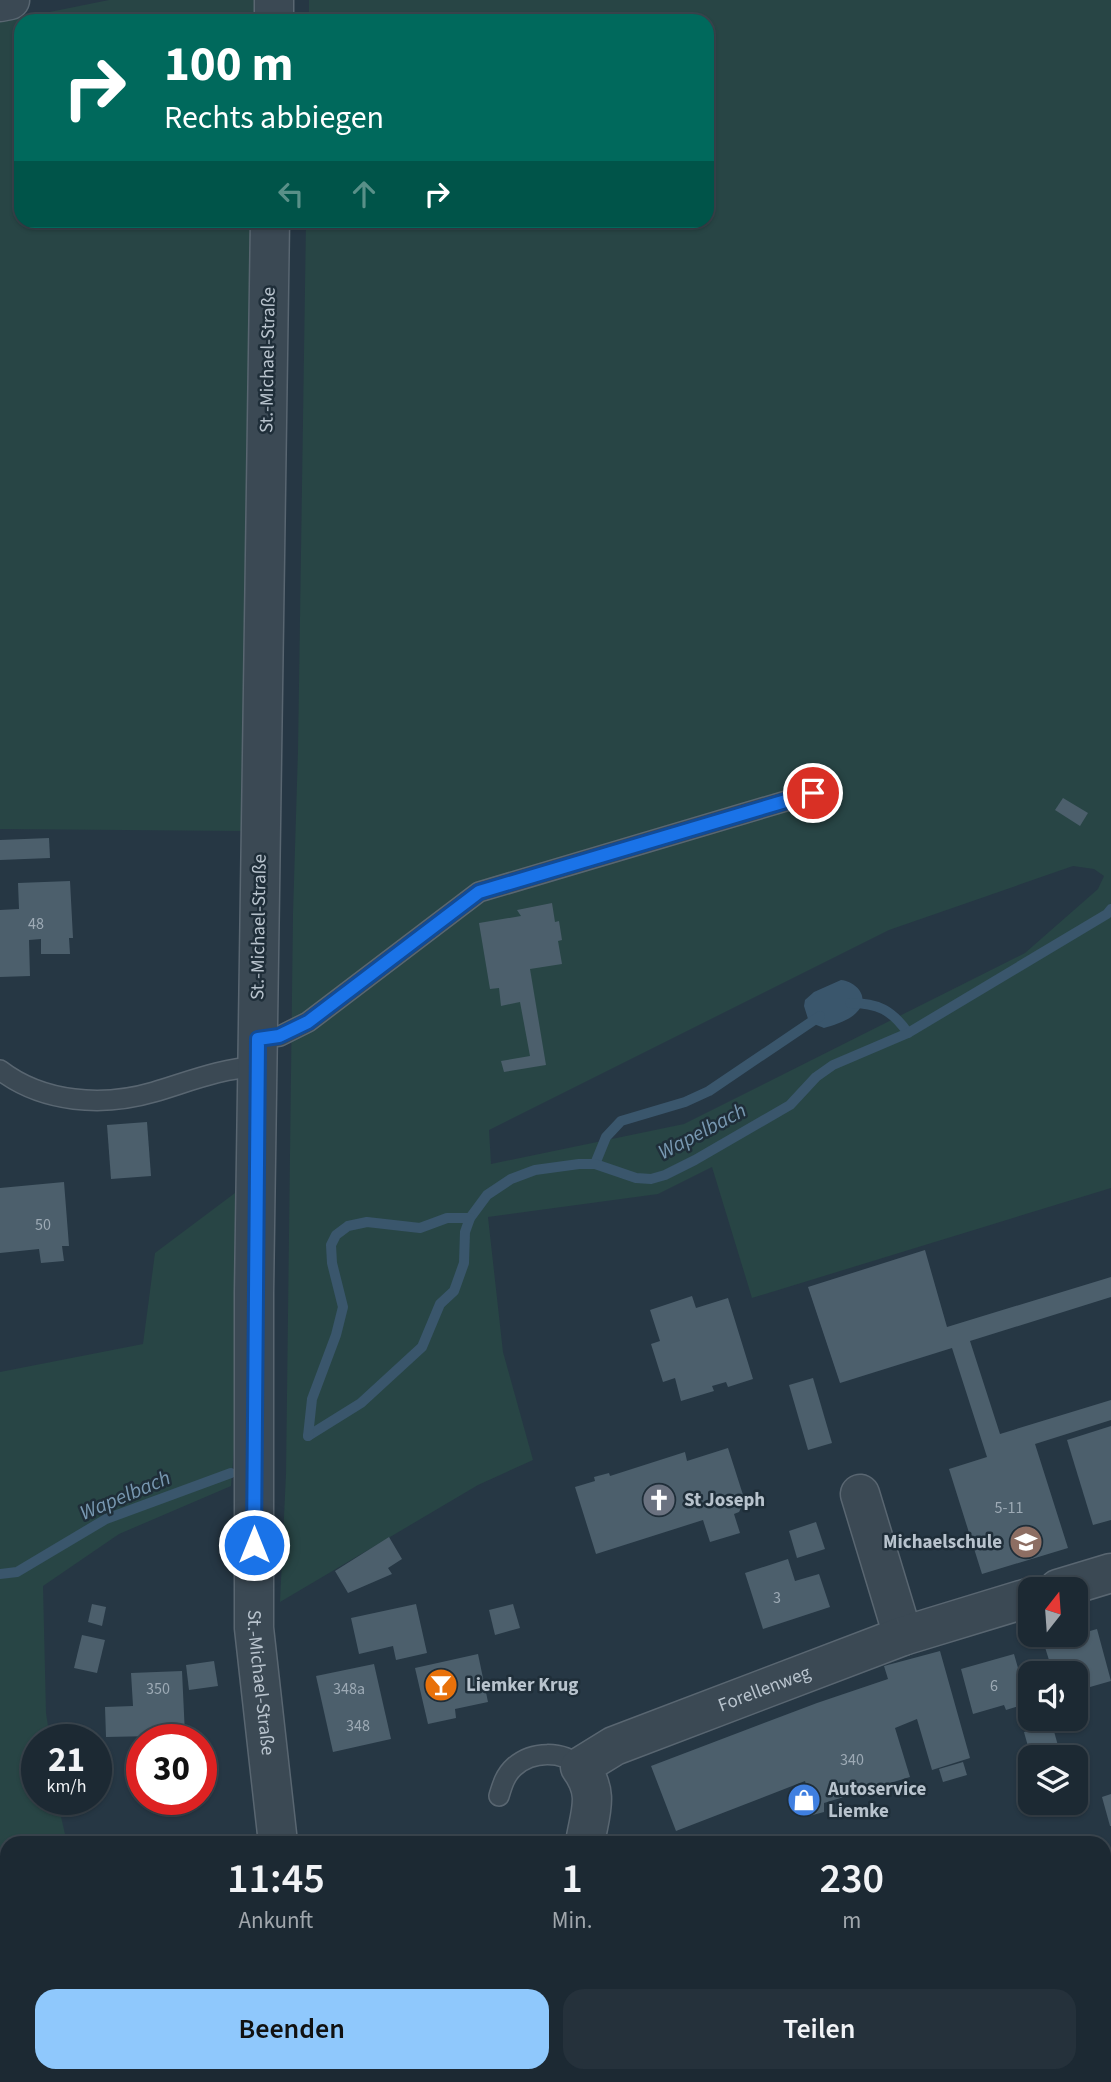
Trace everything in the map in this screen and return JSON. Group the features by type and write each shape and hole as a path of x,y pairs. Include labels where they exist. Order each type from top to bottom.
{"street":[{"path":"0,2 10,0"},
{"name":"St.-Michael-Straße","path":"270,228 254,1293 254,1628 277,1836"},
{"path":"860,1494 903,1636"},
{"path":"1088,1580 1111,1573"},
{"name":"Forellenweg","path":"580,1767 614,1746 903,1636 1018,1601"},
{"path":"580,1767 590,1780 593,1796 586,1836"}],"lane":[{"path":"0,1070 44,1093 76,1100 106,1100 150,1093 234,1068 279,1036 308,1022 479,892 813,793"},
{"path":"499,1796 504,1781 513,1768 527,1759 558,1755 574,1761 580,1767"}],"green space":[{"path":"109,0 260,0 260,14 40,14"},
{"path":"309,0 1111,0 1111,1188 752,1298 712,1167 658,1194 488,1217 503,1352 533,1460 478,1485 280,1602 286,1474 293,914 306,228 714,228 714,14 309,14","holes":["1073,866 1094,869 1104,876 1098,889 1025,953 684,1124 491,1164 489,1130 889,930"]},
{"path":"14,19 14,228 256,228 244,831 0,829 0,22"},
{"path":"235,1193 234,1448 231,1486 119,1534 43,1586 48,1724 21,1724 21,1815 61,1815 65,1836 0,1836 0,1372 143,1344 155,1253"}],"water":[{"path":"841,980 853,984 860,992 860,1008 849,1018 824,1028 809,1022 805,1000 814,992"}],"building":[{"path":"1063,798 1088,813 1080,826 1055,810"},
{"path":"49,838 50,858 0,860 0,840"},
{"path":"70,881 73,938 69,938 70,954 41,954 41,939 29,940 30,976 0,977 0,910 19,909 18,883"},
{"path":"552,903 555,922 559,921 562,940 558,941 562,964 530,969 546,1065 504,1072 501,1061 530,1056 520,1002 501,1006 499,988 490,989 479,923 521,916 517,910"},
{"path":"147,1122 151,1176 111,1179 107,1125"},
{"path":"64,1182 69,1246 62,1246 64,1261 41,1263 39,1249 0,1253 0,1188"},
{"path":"925,1250 947,1327 1111,1277 1111,1297 970,1341 1000,1434 1111,1400 1111,1420 1035,1444 1068,1548 982,1574 949,1469 987,1457 952,1348 840,1383 808,1287"},
{"path":"692,1296 696,1308 728,1298 753,1379 728,1387 726,1382 712,1386 714,1391 681,1401 675,1378 663,1382 651,1344 660,1341 650,1310"},
{"path":"813,1378 832,1443 808,1450 789,1385"},
{"path":"1111,1426 1111,1520 1093,1525 1067,1440"},
{"name":"St Joseph","path":"728,1448 744,1498 738,1500 742,1506 739,1512 734,1514 740,1533 710,1542 703,1520 596,1554 575,1487 595,1481 594,1477 609,1473 610,1476 685,1452 687,1461"},
{"path":"816,1522 825,1549 797,1558 789,1531"},
{"path":"389,1537 402,1559 388,1568 392,1574 348,1593 335,1571"},
{"path":"788,1559 795,1581 819,1574 830,1607 763,1629 745,1573"},
{"path":"92,1604 106,1607 102,1626 88,1622"},
{"path":"416,1604 427,1653 396,1660 393,1646 359,1654 351,1618"},
{"path":"513,1604 520,1628 495,1635 489,1610"},
{"path":"1097,1629 1111,1681 1088,1688 1088,1661 1049,1661 1045,1647 1088,1647 1088,1632"},
{"path":"82,1635 105,1640 97,1673 74,1668"},
{"path":"940,1651 970,1758 932,1770 917,1719 895,1728 910,1777 824,1803 824,1812 809,1816 806,1815 800,1794 807,1789 805,1781 676,1831 651,1766 888,1679 884,1666"},
{"path":"478,1654 488,1702 455,1709 456,1718 428,1724 415,1668"},
{"path":"1014,1654 1018,1668 1018,1706 1006,1710 1004,1705 973,1714 961,1669"},
{"path":"214,1661 218,1686 189,1690 186,1665"},
{"path":"374,1664 391,1739 333,1752 316,1676"},
{"path":"182,1671 184,1724 126,1724 126,1737 112,1737 112,1724 106,1724 105,1707 133,1706 131,1673"},
{"path":"1054,1731 1058,1745 1028,1745 1024,1732"},
{"path":"963,1762 967,1775 943,1782 939,1769"},
{"path":"1111,1794 1111,1826 1110,1826 1102,1797"}],"waterway":[{"name":"Wapelbach","path":"308,1436 361,1403 422,1347 440,1304 454,1291 464,1263 465,1232 470,1218 487,1195 511,1179 535,1170 579,1164 595,1164 636,1178 651,1179 665,1175 790,1105 816,1077 833,1065 908,1033 1107,914 1111,909"},
{"path":"850,1003 869,1004 884,1009 908,1033"},
{"path":"595,1164 606,1137 621,1121 685,1102 709,1091 820,1016"},
{"path":"308,1436 312,1399 336,1335 343,1307 332,1263 331,1245 336,1235 348,1226 367,1222 420,1228 447,1218 470,1218"},
{"name":"Wapelbach","path":"0,1574 17,1572 106,1519 231,1473"}],"place":[{"name":"St Joseph","path":"659,1500"},
{"name":"Michaelschule","path":"1026,1542"},
{"name":"Liemker Krug","path":"441,1685"},
{"name":"Autoservice Liemke","path":"804,1800"}],"route":[{"path":"254,1545 258,1039 279,1036 308,1022 479,892 813,793"}]}
